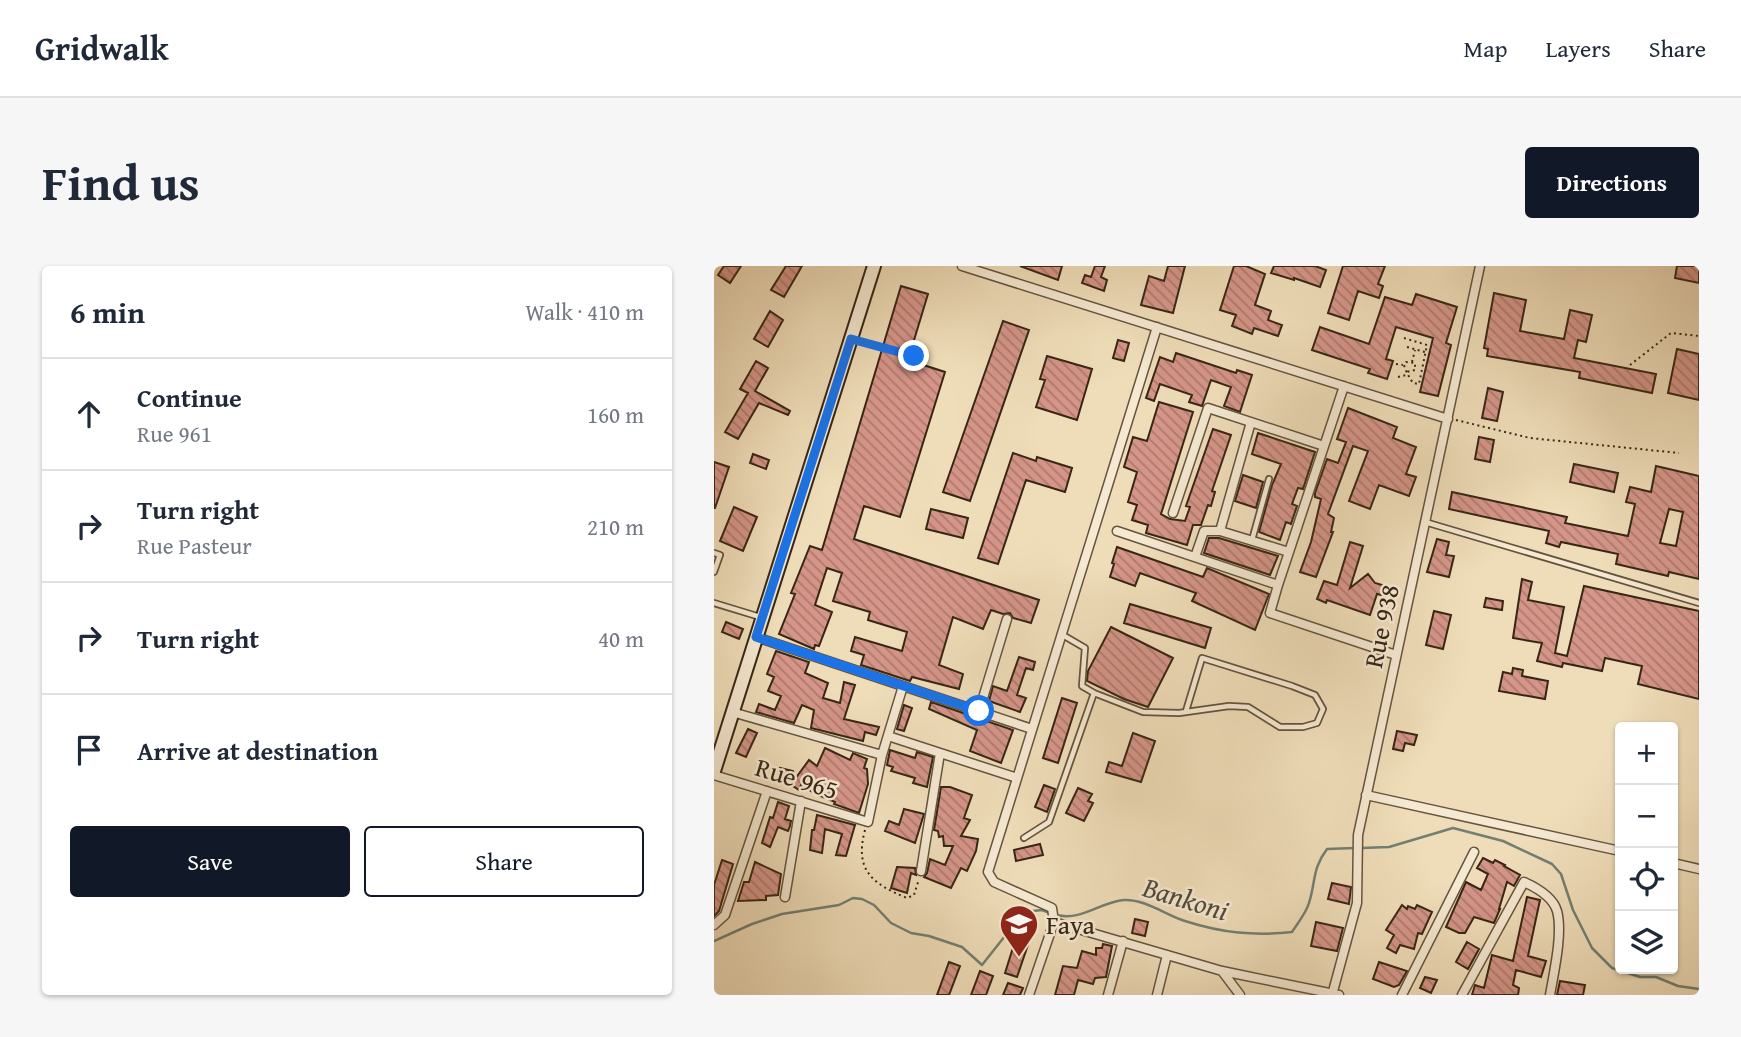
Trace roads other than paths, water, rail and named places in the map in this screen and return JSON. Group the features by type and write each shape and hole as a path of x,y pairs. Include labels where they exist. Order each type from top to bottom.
{"main road":[{"path":"714,773 874,266"}],"street":[{"path":"962,266 1448,419"},
{"name":"Rue 938","path":"1332,995 1357,903 1358,835 1366,795 1480,266"},
{"path":"1029,995 1054,922 1052,908 994,882 988,872 1157,327"},
{"path":"1344,386 1270,613 1396,655"},
{"path":"1173,513 1208,408 1324,446"},
{"path":"1220,531 1251,422"},
{"path":"1117,531 1278,585"},
{"path":"1195,557 1204,531 1220,531 1289,552"},
{"path":"979,711 1007,619"},
{"path":"756,637 1032,729"},
{"path":"733,712 882,755 903,686"},
{"path":"888,736 1017,778"},
{"path":"921,871 940,753"},
{"name":"Rue 965","path":"714,773 868,822 882,755"},
{"path":"714,925 725,915 766,791"},
{"path":"1366,795 1615,850"},
{"path":"785,897 801,801"},
{"path":"1402,995 1474,852"},
{"path":"1678,864 1699,869"},
{"path":"1462,995 1524,881 1538,889 1557,909 1558,947 1550,995"},
{"path":"1054,922 1222,971 1339,995"},
{"path":"1108,995 1123,941"},
{"path":"1157,995 1167,955"},
{"path":"1222,971 1232,991 1240,995"}],"lane":[{"path":"1251,541 1269,479"},
{"path":"1425,522 1699,603"},
{"path":"714,553 720,555 714,572"},
{"path":"714,603 762,618"},
{"path":"1061,634 1084,648 1082,687 1143,712 1186,711 1229,706 1248,707 1280,727 1303,727 1317,723 1323,709 1315,695 1202,658 1186,711"},
{"path":"1024,838 1049,822 1094,693"}],"waterway":[{"name":"Bankoni","path":"1361,848 1389,847 1453,828 1503,841 1552,864 1561,874 1573,910 1592,948 1612,968 1640,977 1656,977 1678,986 1699,989"},
{"name":"Bankoni","path":"1057,915 1075,915 1115,901 1132,900 1185,921 1225,931 1264,934 1292,932 1308,907 1317,869 1327,849 1355,848"},
{"name":"Bankoni","path":"714,941 782,914 839,905 853,898 874,905 891,923 911,933 962,947 982,965 1024,912 1042,910 1050,913"}],"place":[{"name":"Faya","path":"1019,958"}]}
